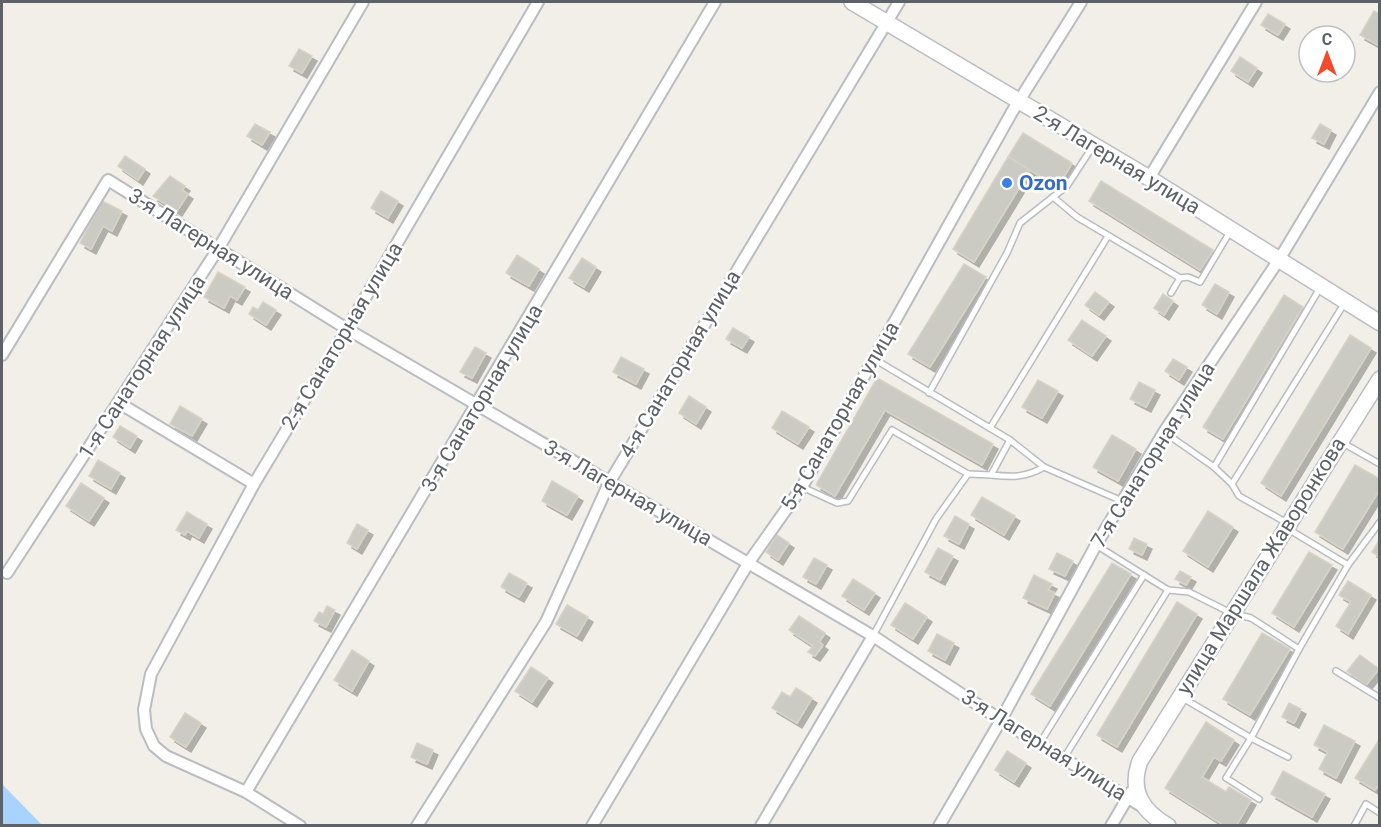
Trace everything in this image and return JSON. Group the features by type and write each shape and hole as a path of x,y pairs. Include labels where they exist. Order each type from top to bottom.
{"street":[{"name":"1-я Санаторная улица","path":"7,573 218,249 363,2"},
{"name":"2-я Санаторная улица","path":"300,825 246,792 166,756 154,746 146,729 144,711 151,674 254,484 537,2"},
{"name":"3-я Санаторная улица","path":"246,792 715,2"},
{"name":"2-я Лагерная улица","path":"852,2 1149,178 1280,258 1380,323"},
{"name":"4-я Санаторная улица","path":"417,825 546,622 609,483 899,2"},
{"name":"5-я Санаторная улица","path":"592,825 749,562 802,487 1018,102 1080,2"},
{"path":"1149,178 1256,2"},
{"name":"7-я Санаторная улица","path":"939,825 1001,720 1122,501 1164,432 1280,258 1380,92"},
{"name":"3-я Лагерная улица","path":"2,355 108,180 347,329 873,636 1168,825"},
{"name":"улица Маршала Жаворонкова","path":"1144,753 1380,379"},
{"path":"119,403 254,484"},
{"path":"761,825 873,636"},
{"name":"3-я Лагерная улица","path":"1144,753 1136,771 1136,792 1147,810"},
{"path":"1111,825 1129,798 1136,771"}],"lane":[{"path":"929,393 1007,254 1020,223 1067,186 1093,146"},
{"path":"1053,197 1077,217 1180,278 1188,277 1200,282 1232,229"},
{"path":"990,428 1108,236"},
{"path":"1171,293 1180,278"},
{"path":"1214,467 1322,286"},
{"path":"1232,484 1346,301"},
{"path":"874,358 1011,440 1044,467 1122,501"},
{"path":"802,487 837,503 848,501 892,430 968,474 1022,477 1044,467"},
{"path":"1164,432 1214,467 1232,484 1239,496 1348,565"},
{"path":"990,474 1011,440"},
{"path":"1339,441 1380,464"},
{"path":"873,636 936,519 968,474"},
{"path":"1259,799 1226,778 1251,738 1299,648 1348,565 1380,522"},
{"path":"1096,545 1168,590 1190,592 1231,613 1251,618 1299,648"},
{"path":"1040,744 1144,575"},
{"path":"1064,758 1168,590"},
{"path":"1336,671 1380,698"},
{"path":"1179,696 1288,757"},
{"path":"1354,825 1366,804 1380,813"}],"water":[{"path":"2,784 42,825 2,825"}],"building":[{"path":"1374,11 1380,14 1380,46 1360,35"},
{"path":"1268,14 1285,24 1278,35 1261,25"},
{"path":"299,49 312,56 302,73 289,66"},
{"path":"1240,57 1257,68 1248,82 1231,71"},
{"path":"255,124 270,132 262,145 247,136"},
{"path":"1320,124 1331,130 1324,144 1312,138"},
{"path":"1023,133 1072,163 1058,187 1008,157"},
{"path":"125,156 145,169 138,180 118,166"},
{"path":"1008,157 1030,170 974,262 953,249"},
{"path":"170,176 185,186 182,190 188,194 177,211 153,196"},
{"path":"1101,181 1213,250 1200,270 1089,201"},
{"path":"381,191 398,201 388,218 371,208"},
{"path":"102,201 122,211 112,231 103,226 91,249 80,243"},
{"path":"517,255 539,269 529,286 506,273"},
{"path":"582,258 596,267 584,287 569,278"},
{"path":"964,264 986,277 930,367 908,354"},
{"path":"218,272 245,287 237,300 230,296 224,308 204,297"},
{"path":"1215,284 1229,292 1217,314 1202,305"},
{"path":"1095,292 1109,302 1099,315 1085,305"},
{"path":"1163,294 1173,301 1164,315 1154,308"},
{"path":"1284,295 1303,307 1223,439 1203,427"},
{"path":"263,302 276,310 266,325 249,314 253,307 258,310"},
{"path":"1082,320 1106,336 1092,356 1068,340"},
{"path":"733,328 749,337 742,348 726,339"},
{"path":"1350,335 1371,348 1281,496 1261,483"},
{"path":"475,347 486,353 472,378 460,372"},
{"path":"621,357 644,369 636,384 613,372"},
{"path":"1173,359 1187,367 1179,380 1165,371"},
{"path":"877,378 993,444 982,465 885,410 835,496 816,485"},
{"path":"1038,380 1058,391 1042,418 1022,407"},
{"path":"1139,382 1155,390 1146,407 1130,399"},
{"path":"689,396 706,407 696,424 679,413"},
{"path":"180,406 202,419 192,436 170,424"},
{"path":"782,411 809,427 798,444 772,428"},
{"path":"120,426 137,436 130,448 113,437"},
{"path":"1112,435 1136,449 1118,481 1093,467"},
{"path":"98,460 120,473 111,489 89,476"},
{"path":"1355,465 1380,479 1380,489 1343,549 1315,532"},
{"path":"552,481 578,496 567,515 542,501"},
{"path":"81,483 104,498 89,521 66,506"},
{"path":"982,497 1015,516 1004,535 971,515"},
{"path":"1208,511 1233,527 1208,567 1183,551"},
{"path":"187,512 207,524 199,538 187,531 185,535 176,530"},
{"path":"955,516 969,524 959,544 944,536"},
{"path":"357,524 368,530 357,549 347,543"},
{"path":"777,535 789,543 778,560 766,552"},
{"path":"1134,538 1147,544 1142,555 1129,549"},
{"path":"1380,539 1380,557 1372,552"},
{"path":"938,548 953,556 940,580 925,572"},
{"path":"1309,552 1332,565 1294,627 1272,613"},
{"path":"1057,553 1073,561 1065,576 1049,569"},
{"path":"814,558 827,565 816,584 803,577"},
{"path":"1112,563 1131,574 1050,706 1031,694"},
{"path":"1180,571 1191,577 1186,585 1175,579"},
{"path":"509,573 527,583 519,597 501,587"},
{"path":"1034,575 1052,584 1048,590 1055,593 1047,609 1023,598"},
{"path":"853,579 875,593 864,610 842,596"},
{"path":"1348,581 1371,595 1348,634 1336,626 1351,602 1339,595"},
{"path":"1177,602 1197,614 1117,747 1097,735"},
{"path":"905,603 927,617 913,639 891,625"},
{"path":"567,605 588,617 577,636 556,624"},
{"path":"327,606 335,610 326,627 314,621 319,612 323,614"},
{"path":"799,616 825,633 819,642 823,645 815,656 808,652 813,646 789,630"},
{"path":"1262,633 1290,649 1250,715 1223,699"},
{"path":"937,634 954,643 945,660 928,651"},
{"path":"352,650 369,661 352,691 334,680"},
{"path":"1360,655 1379,669 1366,685 1347,671"},
{"path":"531,667 548,678 532,702 515,691"},
{"path":"796,688 812,698 797,723 772,708 782,692 790,697"},
{"path":"1289,703 1301,709 1294,723 1282,717"},
{"path":"185,713 201,723 186,747 170,737"},
{"path":"1206,722 1234,740 1221,761 1214,757 1202,777 1226,792 1229,787 1251,800 1236,826 1225,826 1165,788"},
{"path":"1324,725 1355,741 1336,778 1319,769 1328,752 1314,745"},
{"path":"1380,738 1380,783 1375,790 1355,778"},
{"path":"417,743 433,750 427,764 411,757"},
{"path":"1007,751 1026,763 1014,782 995,770"},
{"path":"1283,771 1325,794 1312,817 1271,794"}],"place":[{"name":"Ozon","path":"1007,183"}]}
